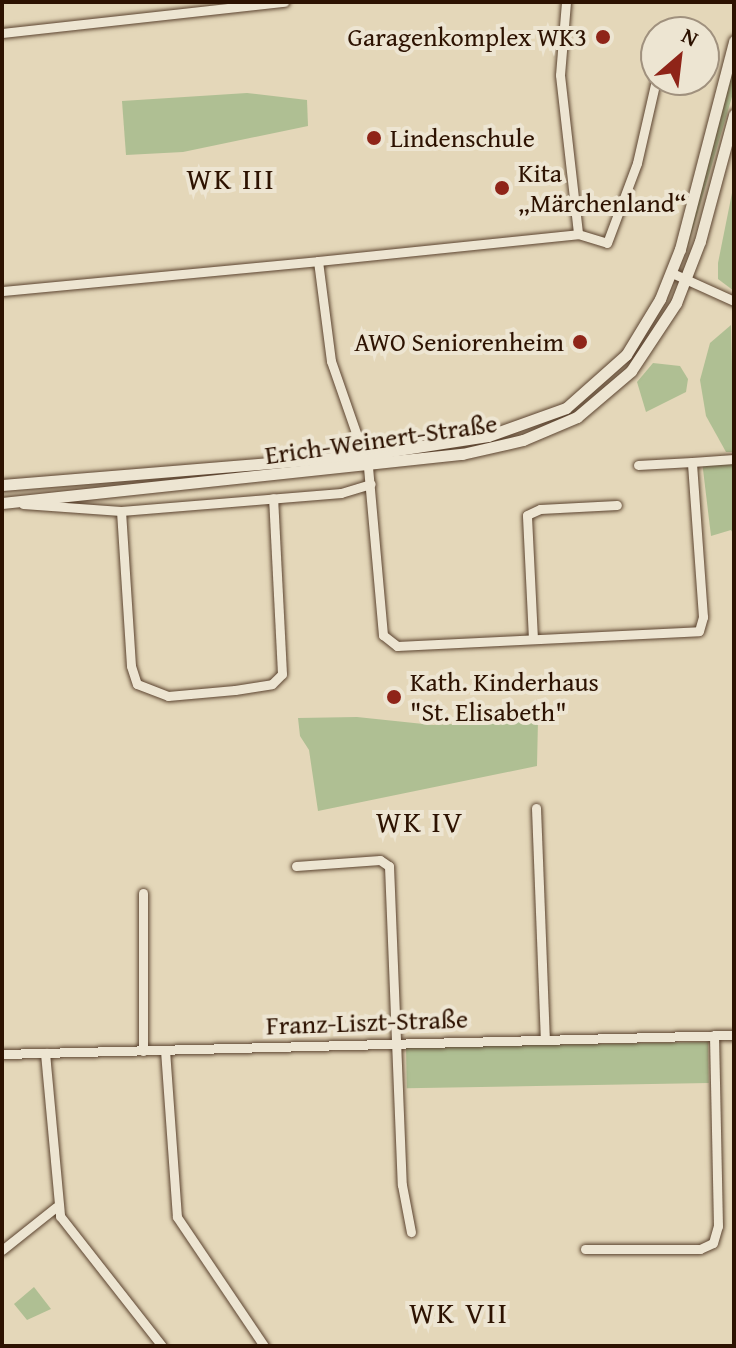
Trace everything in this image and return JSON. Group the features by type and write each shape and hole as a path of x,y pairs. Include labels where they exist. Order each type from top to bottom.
{"street":[{"path":"2,33 284,2"},
{"path":"566,2 560,75 578,234"},
{"name":"Erich-Weinert-Straße","path":"2,485 367,461 488,436 566,408 597,386 634,345 672,273 734,41"},
{"path":"2,291 578,234 599,243 613,236 652,96"},
{"name":"Erich-Weinert-Straße","path":"5,502 496,448 577,417 615,388 649,349 687,279 734,115"},
{"path":"318,261 331,361 367,461 385,639 397,646 699,631 703,617 692,462"},
{"path":"672,273 734,301"},
{"path":"638,465 734,459"},
{"name":"Erich-Weinert-Straße","path":"5,502 121,511 341,493 371,484"},
{"path":"121,511 131,666 137,684 168,696 260,688 282,674 273,498"},
{"path":"533,639 527,515 540,509 617,505"},
{"path":"536,808 545,1040"},
{"path":"296,866 386,861 402,1185 411,1232"},
{"path":"143,893 143,1051"},
{"path":"585,1249 700,1249 713,1243 718,1226 714,1035"},
{"name":"Franz-Liszt-Straße","path":"2,1054 734,1035"},
{"path":"165,1050 177,1217 264,1346"},
{"path":"45,1053 56,1207 68,1230 162,1346"},
{"path":"2,1250 56,1207"}],"green space":[{"path":"734,66 734,90 686,252 716,130"},
{"path":"247,93 307,100 308,126 183,152 126,155 122,101"},
{"path":"734,183 734,291 718,279 718,263"},
{"path":"731,325 734,452 726,452 706,416 700,380 710,343"},
{"path":"653,363 680,366 688,379 686,392 646,412 637,382"},
{"path":"734,460 734,535 731,530 711,536 702,461"},
{"path":"357,717 433,725 538,720 537,766 318,811 309,750 300,736 298,718"},
{"path":"708,1042 709,1083 407,1088 406,1047"},
{"path":"34,1287 51,1309 27,1320 14,1304"}],"place":[{"name":"Garagenkomplex WK3","path":"603,37"},
{"name":"Lindenschule","path":"374,138"},
{"name":"Kita „Märchenland“","path":"502,188"},
{"name":"AWO Seniorenheim","path":"580,342"},
{"name":"Kath. Kinderhaus \"St. Elisabeth\"","path":"394,697"}],"district":[{"name":"WK III","path":"231,178"},
{"name":"WK IV","path":"420,821"},
{"name":"WK VII","path":"459,1312"}]}
